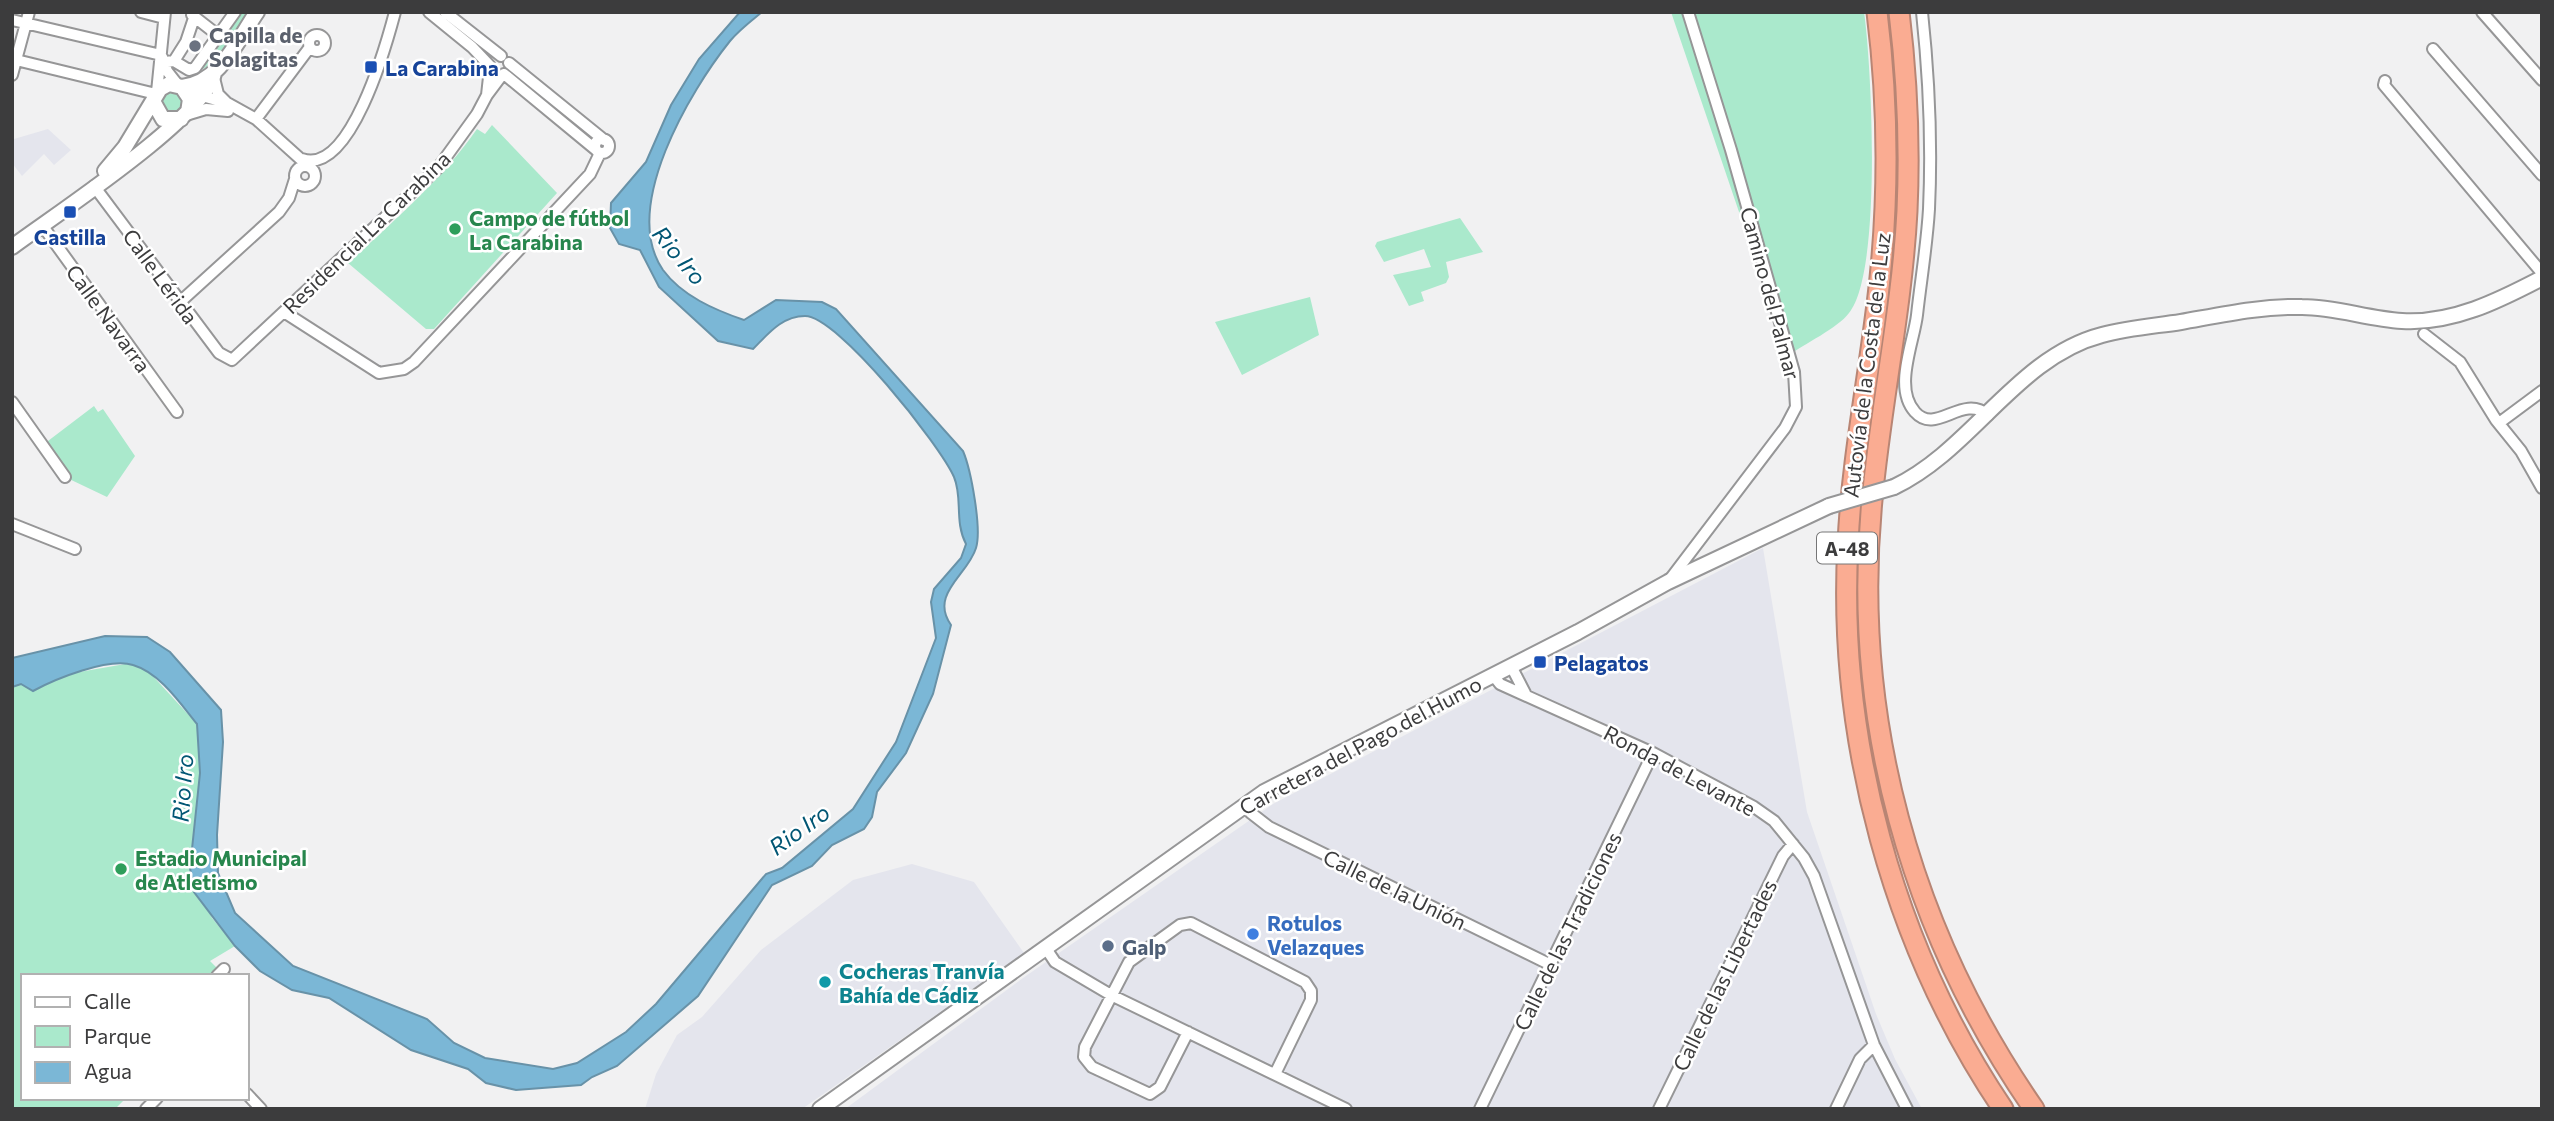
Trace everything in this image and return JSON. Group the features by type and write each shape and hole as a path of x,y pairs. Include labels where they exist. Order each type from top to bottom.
{"highway":[{"name":"Autovía de la Costa de la Luz","path":"1877,12 1884,77 1887,175 1880,280 1850,507 1846,585 1851,678 1867,786 1902,907 1943,1004 2003,1109"},
{"name":"Autovía de la Costa de la Luz","path":"1899,12 1909,134 1907,212 1871,512 1867,584 1877,718 1899,826 1934,930 1974,1014 2034,1109"}],"street":[{"path":"141,12 165,15 166,60 155,97 163,119 172,121 206,109 241,112"},
{"path":"12,20 28,18 194,69 235,12"},
{"path":"12,247 185,116 257,12"},
{"path":"279,212 284,211 313,182 338,146 375,78 395,12"},
{"path":"429,12 472,47 496,75 503,75 598,151 608,150 604,140 446,12"},
{"name":"Camino del Palmar","path":"1668,582 1785,428 1797,398 1794,372 1688,12"},
{"path":"1922,12 1930,130 1929,209 1916,329 1906,376 1907,394 1913,411 1922,418 1935,420 1964,407 1983,410 1988,415 2044,364 2102,334 2282,307 2322,308 2401,321 2434,319 2483,306 2542,278"},
{"path":"2482,12 2542,80"},
{"path":"166,60 186,42 193,15 219,36"},
{"path":"12,75 28,18"},
{"path":"256,120 310,47"},
{"path":"2433,49 2542,175"},
{"path":"490,67 493,58 505,59"},
{"name":"Residencial La Carabina","path":"232,360 438,168 477,114 487,94 503,75 505,59"},
{"path":"15,60 155,97"},
{"path":"166,60 191,103 185,116"},
{"name":"Residencial La Carabina","path":"487,94 490,67"},
{"path":"182,88 200,84 214,76"},
{"path":"214,76 218,94 227,103 256,120 290,149 313,171 313,182"},
{"path":"2385,81 2384,85 2542,273"},
{"path":"94,186 164,86 182,88 227,103"},
{"path":"180,302 279,212 289,198 295,177 305,163 319,160 338,146"},
{"path":"290,149 295,177 302,186 313,182"},
{"path":"284,312 379,373 404,369 414,362 590,174 598,151"},
{"name":"Calle Lérida","path":"94,186 219,353 232,360"},
{"name":"Calle Navarra","path":"42,225 177,412"},
{"path":"2424,334 2460,362 2499,423 2521,451 2542,488"},
{"path":"2499,423 2542,391"},
{"path":"12,402 65,477"},
{"name":"Carretera del Pago del Humo","path":"820,1109 1245,804 1292,777 1497,680 1668,582 1829,506 1894,487 1930,466 1988,415"},
{"path":"12,524 75,549"},
{"path":"1513,671 1525,693"},
{"name":"Ronda de Levante","path":"1497,680 1653,753 1754,807 1774,821 1814,876 1874,1045 1907,1109"},
{"name":"Calle de las Tradiciones","path":"1480,1109 1653,753"},
{"name":"Calle de la Unión","path":"1245,804 1269,828 1551,964"},
{"name":"Calle de las Libertades","path":"1659,1109 1783,856 1793,844"},
{"path":"1188,1032 1160,1087 1150,1094 1092,1067 1085,1061 1084,1052 1129,962 1180,925 1196,924 1305,982 1311,991 1311,1000 1275,1074"},
{"path":"1045,947 1055,962 1111,995 1346,1109"},
{"path":"1836,1109 1860,1059 1874,1045"},
{"path":"248,1095 261,1109"}],"shaded area":[{"path":"48,129 71,150 54,165 44,154 22,176 12,163 14,139"},
{"path":"1763,548 1807,812 1876,1014 1895,1059 1922,1109 845,1109 1023,978 1273,804"},
{"path":"912,864 974,882 1024,953 802,1109 645,1109 656,1074 677,1035 702,1017 761,950 853,880"}],"green space":[{"path":"240,12 250,12 214,63 199,71"},
{"path":"1671,12 1864,12 1870,77 1872,168 1866,257 1859,291 1844,319 1788,356"},
{"path":"172,92 180,95 183,103 180,111 172,114 164,111 161,103 164,95"},
{"name":"Campo de fútbol La Carabina","path":"492,125 557,193 434,329 426,329 348,263 433,182 477,129 485,134"},
{"path":"1460,218 1483,252 1446,262 1449,277 1446,283 1421,292 1424,301 1409,306 1393,275 1431,267 1424,249 1384,262 1375,246 1377,242"},
{"path":"1310,297 1319,335 1242,375 1215,322"},
{"path":"94,406 98,412 103,409 135,456 107,497 65,477 44,444"},
{"path":"131,663 150,673 197,724 200,773 190,868 212,918 235,946 210,961 223,974 21,974 21,1100 124,1100 115,1109 12,1109 12,687 20,683 33,690 62,675"}],"water":[{"path":"740,12 762,12 730,41 697,89 665,151 655,183 650,215 652,244 663,270 689,295 744,320 776,300 822,302 836,309 963,451 975,500 978,528 976,548 947,594 945,614 951,625 933,694 906,753 877,792 872,817 864,829 832,845 812,866 772,885 698,996 617,1066 581,1085 516,1090 486,1083 468,1069 411,1050 329,998 292,990 260,971 235,946 194,892 190,868 200,773 197,724 161,682 143,669 123,663 68,675 33,691 21,684 12,687 12,658 105,636 147,637 170,652 221,710 223,742 217,835 218,873 235,913 293,966 427,1019 454,1043 485,1058 553,1069 577,1063 626,1032 656,1004 766,874 782,868 853,809 896,742 936,638 931,602 934,589 961,558 966,544 960,527 957,485 945,461 887,385 840,337 820,322 805,316 782,322 753,349 718,341 659,287 640,250 619,244 610,228 611,203 646,162 671,105 699,59"}],"place":[{"name":"Capilla de Solagitas","path":"195,46"},
{"name":"La Carabina","path":"371,67"},
{"name":"Castilla","path":"70,212"},
{"name":"Campo de fútbol La Carabina","path":"455,229"},
{"name":"Pelagatos","path":"1540,662"},
{"name":"Estadio Municipal de Atletismo","path":"121,869"},
{"name":"Rotulos Velazques","path":"1253,934"},
{"name":"Galp","path":"1108,946"},
{"name":"Cocheras Tranvía Bahía de Cádiz","path":"825,982"}],"water label":[{"name":"Rio Iro","path":"680,255"},
{"name":"Rio Iro","path":"182,788"},
{"name":"Rio Iro","path":"799,829"}]}
